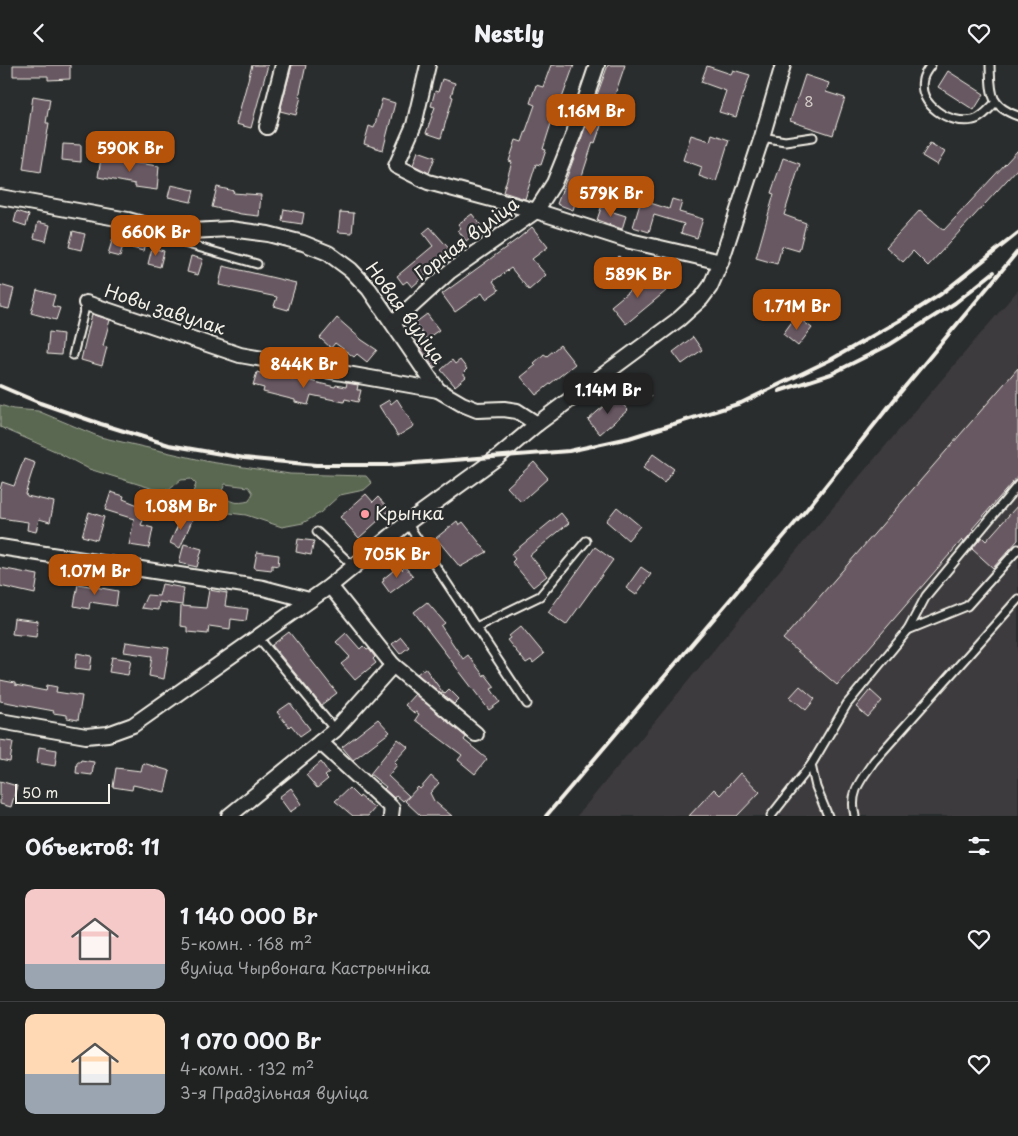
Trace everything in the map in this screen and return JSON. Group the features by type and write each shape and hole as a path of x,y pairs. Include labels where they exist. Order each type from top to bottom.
{"street":[{"path":"267,127 283,65"},
{"path":"428,65 414,125 396,166 428,182 536,211 630,241 721,262"},
{"name":"Горная вуліца","path":"392,323 449,273 536,211 554,183 573,136 597,65"},
{"path":"0,721 86,736 108,734 133,725 330,586 407,523 498,457 537,424 679,319 701,299 710,287 721,262 762,137 783,65"},
{"name":"Новая вуліца","path":"0,197 128,220 171,232 230,229 268,234 303,243 328,253 351,270 368,289 438,390 462,404 477,410 504,409 517,411 537,424"},
{"name":"Новы завулак","path":"86,303 240,355 438,390"},
{"path":"0,547 263,588 309,600"},
{"path":"330,586 393,665 476,734"},
{"path":"229,816 335,730 393,665"},
{"path":"320,742 392,808 391,816"}],"lane":[{"path":"931,65 923,78 923,91 930,105 940,113 962,121 975,120 995,103"},
{"path":"990,65 990,83 995,103 1005,112 1018,116"},
{"path":"762,137 785,141 813,137"},
{"path":"171,232 184,243 257,263"},
{"path":"74,355 86,303"},
{"path":"771,816 811,765 847,704 908,630 926,596 1018,485"},
{"path":"407,523 527,703"},
{"path":"316,532 353,566"},
{"path":"476,627 540,596 586,541"},
{"path":"908,630 967,606 1018,549"},
{"path":"855,816 853,810 854,790 874,761 1018,599"},
{"path":"257,636 335,730"},
{"path":"811,765 816,787 828,816"}],"shaded area":[{"path":"1018,290 1018,816 577,816 774,577"}],"green space":[{"path":"0,405 13,409 38,411 100,437 210,462 290,474 366,476 372,483 364,490 340,495 320,513 303,523 282,527 246,515 221,512 190,500 196,484 191,479 181,480 169,490 154,489 89,469 55,451 0,427","holes":["225,484 249,487 253,493 249,501 245,502 230,501 221,493"]}],"building":[{"path":"13,65 70,65 70,79 48,80 48,76 13,76"},
{"path":"252,65 268,65 251,128 236,124"},
{"path":"292,65 306,65 296,115 280,111"},
{"path":"551,65 574,65 557,112 555,111 543,149 546,150 541,165 536,164 525,199 503,192 512,162 509,161 516,140 522,142 535,105 530,103 536,85 543,87"},
{"path":"608,65 625,65 607,118 604,117 595,143 593,142 579,185 586,188 582,198 577,197 573,210 557,204"},
{"path":"707,66 731,74 733,70 750,75 736,117 719,112 726,91 701,82"},
{"path":"948,71 984,94 974,110 938,87"},
{"path":"805,75 829,83 826,92 845,98 833,135 790,121"},
{"path":"442,79 455,83 451,96 453,97 441,138 426,133 435,107 431,106 435,91 438,92"},
{"path":"33,96 50,99 46,123 49,123 41,172 23,169"},
{"path":"382,99 395,103 383,150 364,144 369,126 374,128"},
{"path":"712,134 729,140 716,182 699,176 702,167 683,160 691,135 710,141"},
{"path":"930,143 945,152 937,165 922,156"},
{"path":"63,144 81,145 81,162 62,160"},
{"path":"1018,150 1018,168 928,266 913,251 903,262 886,247 920,210 944,230"},
{"path":"418,151 435,157 429,173 413,165"},
{"path":"101,158 159,166 157,190 135,187 135,184 98,177"},
{"path":"783,158 800,164 784,215 806,223 799,251 782,246 777,264 756,258 774,194 771,193"},
{"path":"171,185 194,190 191,202 168,197"},
{"path":"217,187 234,191 233,193 261,195 259,216 212,207"},
{"path":"672,199 682,202 679,212 703,219 697,238 681,233 684,224 654,215 649,232 633,227 641,200 669,209"},
{"path":"602,205 611,208 610,211 626,216 622,229 597,220"},
{"path":"284,209 304,213 302,224 282,221"},
{"path":"17,211 29,215 26,226 14,222"},
{"path":"340,212 354,213 352,233 338,232"},
{"path":"472,214 483,228 466,241 458,230 461,228 458,224"},
{"path":"38,222 50,225 46,241 34,238"},
{"path":"430,227 452,252 412,287 407,281 403,284 397,276 433,246 423,233"},
{"path":"532,227 548,247 532,259 546,275 529,290 511,268 493,281 499,290 486,299 482,293 455,312 442,294"},
{"path":"73,231 85,234 81,250 69,247"},
{"path":"135,236 146,239 143,251 132,248"},
{"path":"113,238 124,241 120,257 108,254"},
{"path":"152,248 164,251 160,267 148,264"},
{"path":"191,256 203,259 198,275 187,272"},
{"path":"619,256 626,264 604,283 597,276"},
{"path":"223,266 296,283 288,310 274,306 277,297 219,285"},
{"path":"651,273 666,291 626,324 611,306"},
{"path":"0,285 14,289 9,309 0,307"},
{"path":"37,290 55,295 52,306 60,308 56,320 31,313"},
{"path":"92,314 110,320 103,346 107,347 102,366 81,360"},
{"path":"427,314 439,330 426,339 415,323"},
{"path":"796,316 812,328 798,346 783,334"},
{"path":"337,318 362,340 377,350 367,362 357,354 354,357 335,343 331,348 320,338"},
{"path":"49,332 63,334 61,355 47,354"},
{"path":"422,337 441,362 434,368 416,342"},
{"path":"693,337 702,350 682,364 673,352"},
{"path":"560,345 575,364 536,395 521,377 536,365 534,363 544,354 547,356"},
{"path":"452,360 455,364 460,360 467,369 463,373 466,377 455,386 441,370"},
{"path":"1018,368 1018,476 972,529 974,530 964,542 962,540 837,685 783,639"},
{"path":"257,372 267,375 268,372 293,379 294,377 335,387 336,385 346,387 347,383 358,385 357,390 361,390 358,402 345,399 344,402 311,395 308,405 263,392 264,388 253,385"},
{"path":"640,380 651,397 643,403 631,386"},
{"path":"615,396 628,410 600,434 588,420"},
{"path":"397,399 414,426 398,436 379,406 389,400 391,404"},
{"path":"653,454 674,469 664,483 643,468"},
{"path":"24,459 35,463 25,494 54,502 50,522 39,519 36,532 27,530 28,522 0,518 0,490 2,482 14,486"},
{"path":"534,462 548,478 521,502 507,487"},
{"path":"111,492 124,496 123,499 148,509 141,525 153,528 149,548 129,545 134,519 105,510"},
{"name":"Крынка","path":"366,494 373,502 378,497 390,510 359,538 340,517"},
{"path":"1018,505 1018,540 993,568 972,549 982,537 986,541"},
{"path":"617,507 640,526 628,540 606,521"},
{"path":"89,512 104,517 97,540 82,536"},
{"path":"561,513 569,523 530,555 547,576 533,587 512,562 515,559 511,554"},
{"path":"183,514 193,518 180,548 170,543"},
{"path":"457,521 459,525 463,522 487,552 460,567 436,538"},
{"path":"298,539 314,541 311,555 296,552"},
{"path":"184,544 202,549 197,567 179,563"},
{"path":"595,547 613,560 566,625 548,612"},
{"path":"257,552 279,555 278,566 272,565 272,570 254,568"},
{"path":"399,566 402,570 405,567 413,576 390,593 382,582 384,581 383,579"},
{"path":"641,567 651,574 636,595 626,588"},
{"path":"0,568 38,575 35,594 0,586"},
{"path":"78,584 118,591 116,606 90,602 89,609 74,606"},
{"path":"162,584 184,588 182,605 159,602 158,610 141,608 147,595 159,596"},
{"path":"209,590 227,593 225,606 248,609 246,621 231,619 230,629 209,626 208,634 187,632 187,627 180,626 181,606 206,608"},
{"path":"427,602 445,623 441,626 463,659 468,655 495,687 491,689 500,702 489,710 414,612"},
{"path":"14,618 38,621 36,637 12,634"},
{"path":"521,626 544,654 533,663 531,660 526,663 507,640"},
{"path":"289,632 337,693 321,705 272,645"},
{"path":"346,633 360,649 363,646 367,650 369,649 375,657 373,659 376,663 355,680 341,664 350,657 336,642"},
{"path":"401,637 409,647 400,654 392,644"},
{"path":"126,642 169,648 164,679 149,676 152,656 124,652"},
{"path":"77,653 92,656 90,670 75,668"},
{"path":"112,657 131,660 128,675 109,672"},
{"path":"425,668 444,694 449,689 459,699 454,704 417,674"},
{"path":"0,680 46,691 47,685 57,687 56,692 82,696 78,720 67,718 67,715 53,713 54,711 0,701"},
{"path":"800,686 815,699 806,710 790,697"},
{"path":"870,690 882,701 868,717 856,707"},
{"path":"415,694 466,737 464,740 487,759 475,774 458,760 462,755 415,720 419,714 414,713 405,705"},
{"path":"290,703 310,729 300,736 291,725 289,727 277,712"},
{"path":"378,719 390,732 353,760 342,747"},
{"path":"398,739 408,747 394,762 397,765 388,776 409,796 403,801 396,795 394,798 384,789 386,787 370,774"},
{"path":"0,740 13,742 10,762 0,760"},
{"path":"39,747 57,750 55,766 37,763"},
{"path":"81,760 94,762 92,775 76,773 77,762"},
{"path":"321,762 329,773 325,776 328,779 317,788 306,775"},
{"path":"143,763 170,771 165,792 133,785 132,790 113,787 116,768 141,771"},
{"path":"740,773 760,792 737,816 689,816 714,789 720,795"},
{"path":"431,776 439,783 430,793 434,801 452,816 421,816 405,801 418,787 420,789"},
{"path":"0,781 17,786 11,807 0,804"},
{"path":"291,788 302,804 290,812 279,797"},
{"path":"349,788 359,798 360,796 375,808 368,816 353,816 335,801"}],"railway":[{"path":"0,386 40,403 169,445 244,458 316,465 389,465 569,451 629,438 741,403 832,359 941,294 1018,233"},
{"path":"546,816 807,509 898,395 1018,251"},
{"path":"779,391 831,374 889,345 955,303 994,272"}],"place":[{"name":"Крынка","path":"365,514"}]}
